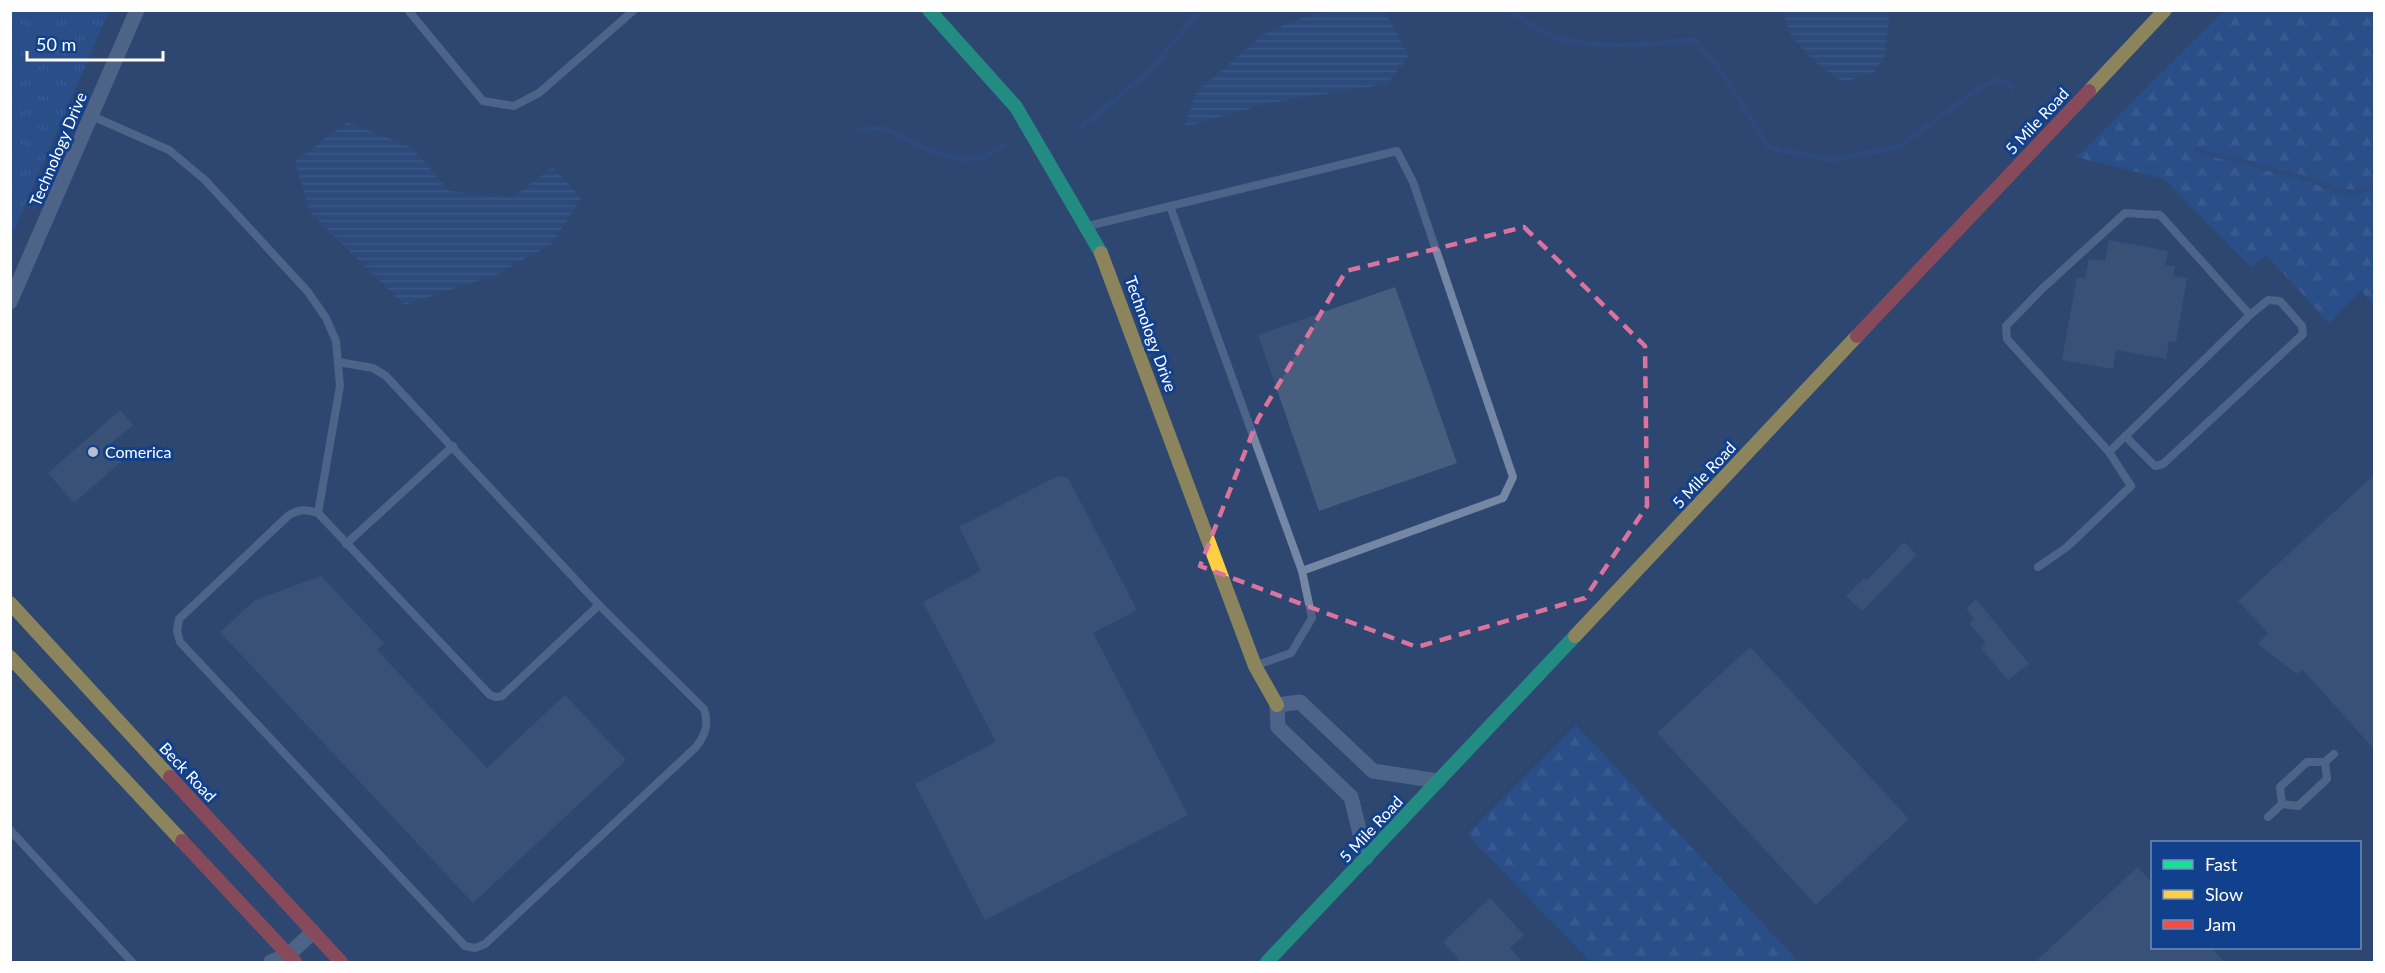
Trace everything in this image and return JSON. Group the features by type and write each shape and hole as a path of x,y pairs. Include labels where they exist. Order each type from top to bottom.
{"street":[{"name":"Technology Drive","path":"10,302 137,10"},
{"name":"Technology Drive","path":"929,10 1016,107 1099,247 1255,666 1277,705 1278,727 1351,797 1366,858"},
{"name":"5 Mile Road","path":"1267,963 2165,10"},
{"name":"Beck Road","path":"10,603 340,963"},
{"path":"10,657 290,960"},
{"path":"1277,705 1300,702 1373,771 1438,781"},
{"path":"271,963 290,960 313,932"}],"lane":[{"path":"408,10 483,100 514,106 539,93 634,10"},
{"path":"92,116 169,150 205,180 308,292 326,318 336,341 340,386 318,513"},
{"path":"1087,226 1397,151 1413,182 1513,477 1503,498 1302,571"},
{"path":"1170,206 1302,571 1312,618 1291,653 1255,666"},
{"path":"2038,567 2067,547 2131,486 2115,459 2007,339 2006,326 2042,289 2125,213 2160,215 2250,315"},
{"path":"2109,452 2125,436 2250,315 2268,300 2280,301 2302,326 2303,334 2163,464 2155,466 2125,436"},
{"path":"338,362 373,368 386,376 599,605 704,709 707,720 705,735 696,747 485,944 475,948 465,946 180,642 177,631 179,619 289,515 298,510 318,513 490,695 496,697 502,696 599,605"},
{"path":"346,544 453,446"},
{"path":"2282,804 2280,787 2307,762 2325,762 2334,754"},
{"path":"2282,804 2298,806 2327,779 2325,762"},
{"path":"2268,817 2282,804"},
{"path":"10,830 132,963"}],"highlighted area":[{"path":"1524,227 1645,346 1647,506 1585,598 1417,647 1200,566 1258,419 1346,271"}],"green space":[{"path":"2225,10 2374,11 2374,305 2361,291 2329,323 2267,256 2251,267 2164,179 2076,157"},
{"path":"10,11 109,11 11,238"},
{"path":"1576,725 1799,962 1591,962 1467,834"}],"shaded area":[{"path":"1321,11 1385,11 1409,56 1387,84 1270,103 1184,127 1197,91 1267,32"},
{"path":"1782,11 1890,11 1885,56 1874,73 1843,82 1822,68 1793,39"},
{"path":"348,122 413,148 449,191 513,197 553,167 581,198 552,244 496,275 404,305 310,212 295,161"}],"building":[{"path":"2109,240 2168,251 2165,265 2175,266 2173,276 2187,278 2176,342 2169,341 2166,359 2116,350 2113,369 2062,360 2077,277 2085,278 2089,259 2105,261"},
{"path":"1395,287 1457,463 1319,511 1258,335"},
{"name":"Comerica","path":"120,410 133,425 108,446 122,461 74,503 48,473"},
{"path":"2374,475 2374,749 2302,669 2297,674 2258,644 2268,633 2238,601"},
{"path":"1061,476 1068,478 1137,610 1093,633 1188,815 985,920 915,784 996,742 923,602 981,571 959,527"},
{"path":"1904,542 1917,555 1862,611 1846,596 1864,578 1867,580"},
{"path":"321,576 384,643 377,650 487,768 565,695 626,760 473,903 220,632 255,600"},
{"path":"1976,599 2029,664 2008,680 1981,648 1986,643 1969,623 1974,619 1966,608"},
{"path":"1750,647 1909,819 1816,905 1657,733"},
{"path":"2138,867 2151,882 2151,949 2213,949 2225,963 2034,963"},
{"path":"1490,898 1524,935 1510,948 1523,963 1462,963 1443,942"}],"waterway":[{"path":"1079,129 1150,71 1200,10"},
{"path":"1508,10 1548,34 1578,42 1628,45 1695,40 1723,74 1769,148 1832,160 1900,146 1981,87 1999,79 2012,87"},
{"path":"859,130 883,128 930,151 964,160 984,157 1002,146"},
{"path":"2197,150 2312,180 2337,191 2352,192 2374,188"}],"traffic: fast":[{"path":"929,10 1016,107 1101,253"},
{"path":"1267,962 1575,636"}],"traffic: slow":[{"path":"2089,91 2165,10"},
{"path":"1101,253 1255,666 1277,705"},
{"path":"1575,636 1857,336"},
{"path":"10,603 170,777"},
{"path":"10,657 182,841"}],"traffic: jam":[{"path":"1857,336 2089,91"},
{"path":"170,777 341,962"},
{"path":"182,841 295,962"}],"place":[{"name":"Comerica","path":"93,452"}]}
